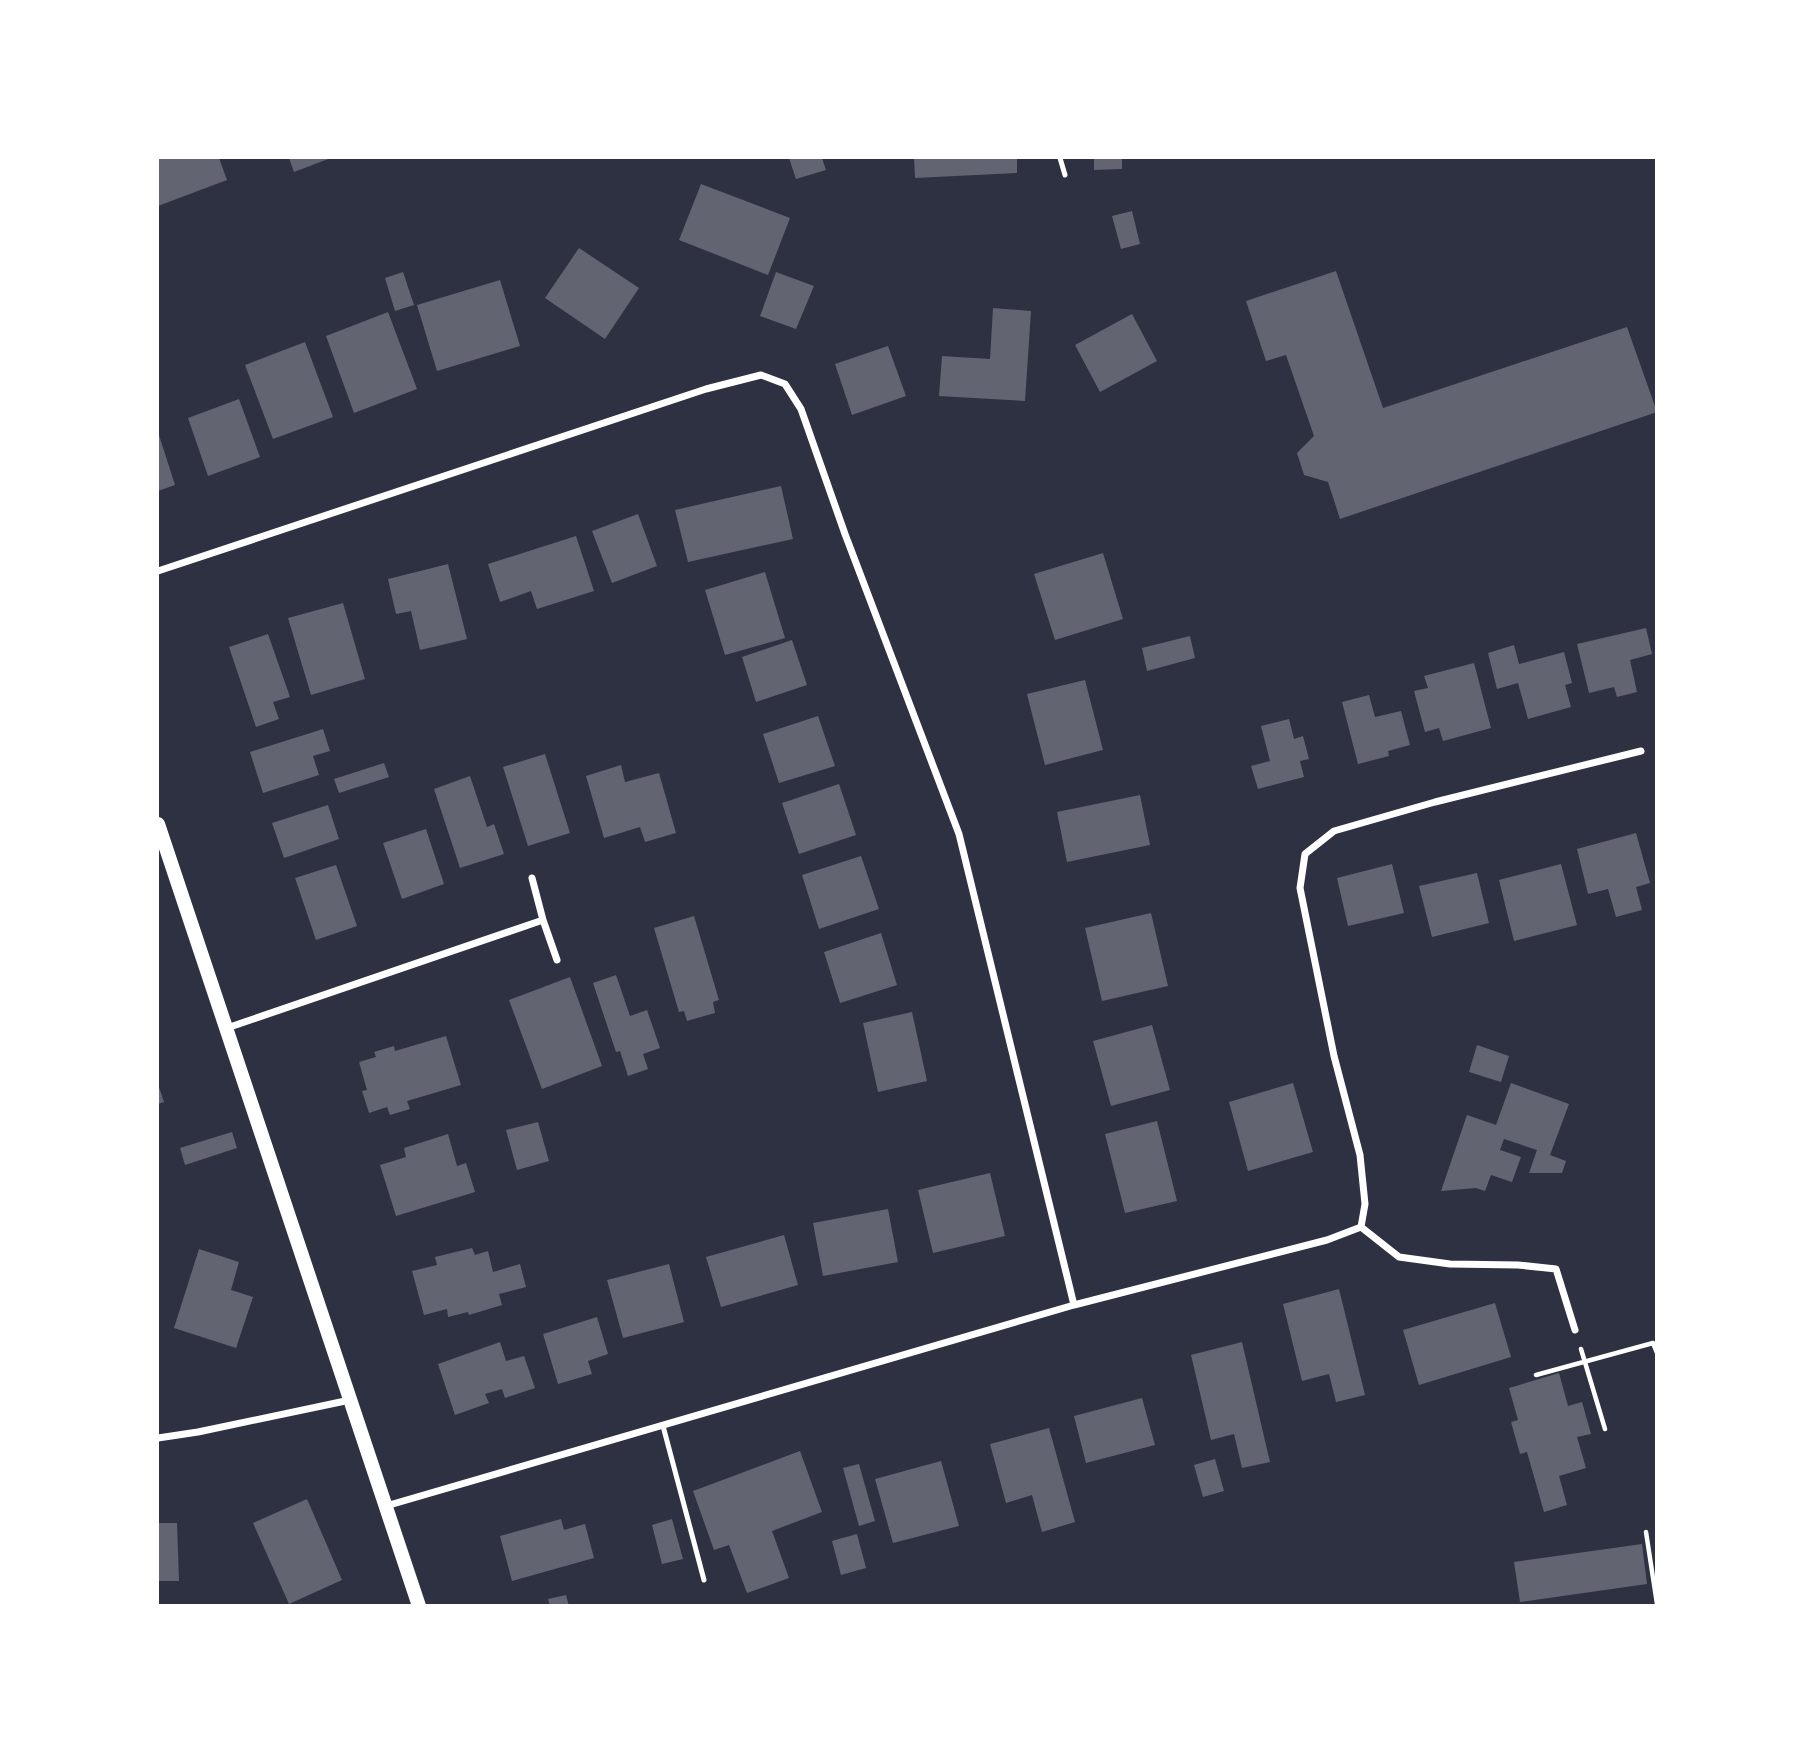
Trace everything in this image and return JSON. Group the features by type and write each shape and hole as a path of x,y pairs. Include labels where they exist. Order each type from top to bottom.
{"main road":[{"path":"158,824 419,1605"}],"street":[{"path":"158,571 706,389 761,375 785,384 801,409 845,534 959,834 1074,1306"},
{"path":"1361,1227 1365,1204 1360,1155 1334,1056 1300,888 1306,854 1334,831 1435,802 1641,751"},
{"path":"532,878 557,960"},
{"path":"227,1028 543,920"},
{"path":"386,1506 1074,1306 1327,1240 1361,1227"},
{"path":"1361,1227 1399,1257 1450,1264 1518,1265 1556,1269 1575,1330"},
{"path":"158,1438 350,1400"}],"lane":[{"path":"1060,158 1065,175"},
{"path":"663,1426 704,1580"}],"path":[{"path":"1575,1330 1605,1429"},
{"path":"1536,1375 1653,1343 1657,1353"},
{"path":"1646,1532 1655,1605"}],"building":[{"path":"158,158 219,158 227,180 158,206"},
{"path":"289,158 331,158 294,172"},
{"path":"789,158 822,158 826,170 796,179"},
{"path":"914,158 1017,158 1017,173 915,178"},
{"path":"1094,158 1122,158 1122,169 1094,170"},
{"path":"701,184 790,218 768,275 679,240"},
{"path":"1132,211 1140,244 1121,249 1112,216"},
{"path":"579,248 639,288 605,339 545,298"},
{"path":"1336,271 1383,408 1627,327 1657,412 1340,519 1328,482 1304,475 1297,453 1314,436 1286,355 1266,361 1246,301"},
{"path":"403,272 414,305 395,311 385,278"},
{"path":"776,272 814,286 796,329 760,316"},
{"path":"500,280 520,346 437,371 417,305"},
{"path":"993,308 1031,311 1025,401 939,396 942,356 990,359"},
{"path":"388,312 417,389 354,413 326,336"},
{"path":"1132,314 1157,361 1100,392 1075,345"},
{"path":"305,342 333,417 273,439 245,365"},
{"path":"888,346 906,396 852,415 835,364"},
{"path":"239,399 260,457 208,476 188,418"},
{"path":"158,432 175,485 158,491"},
{"path":"781,486 793,539 688,562 675,510"},
{"path":"638,514 657,566 612,583 592,531"},
{"path":"576,536 594,591 537,609 531,591 500,602 488,564"},
{"path":"1103,553 1123,619 1055,640 1034,574"},
{"path":"448,564 467,639 420,650 411,611 396,614 388,579"},
{"path":"765,572 785,638 725,655 705,590"},
{"path":"343,603 365,679 311,695 288,618"},
{"path":"1646,628 1652,654 1630,660 1637,692 1617,697 1614,687 1589,693 1577,644"},
{"path":"268,634 290,697 273,702 279,719 256,727 229,647"},
{"path":"1190,636 1195,658 1147,671 1142,648"},
{"path":"792,640 807,685 756,702 742,657"},
{"path":"1514,645 1519,664 1564,652 1572,683 1565,685 1571,707 1528,719 1518,683 1497,689 1488,653"},
{"path":"1474,663 1491,728 1443,741 1439,728 1425,732 1414,691 1428,688 1424,676"},
{"path":"1085,680 1103,750 1045,765 1027,694"},
{"path":"1369,695 1375,717 1401,711 1410,745 1388,751 1389,756 1358,764 1342,702"},
{"path":"818,716 835,766 779,783 763,734"},
{"path":"1289,719 1294,739 1303,736 1309,759 1300,761 1304,777 1258,789 1251,766 1270,761 1261,726"},
{"path":"323,729 330,751 313,756 319,775 263,793 250,752"},
{"path":"545,754 570,833 528,846 503,767"},
{"path":"384,763 389,777 339,793 334,779"},
{"path":"621,765 625,782 659,773 676,833 645,842 640,827 604,838 586,776"},
{"path":"470,776 487,827 494,824 504,854 460,868 434,789"},
{"path":"839,784 856,835 799,854 782,803"},
{"path":"1140,795 1150,845 1067,862 1057,812"},
{"path":"328,805 339,839 284,858 272,823"},
{"path":"426,829 444,884 402,899 383,843"},
{"path":"1636,833 1650,883 1636,887 1642,910 1616,917 1608,889 1588,894 1577,849"},
{"path":"861,856 879,909 819,929 802,875"},
{"path":"1392,864 1404,913 1348,926 1337,878"},
{"path":"1561,864 1577,925 1514,941 1499,880"},
{"path":"336,865 357,926 316,940 295,878"},
{"path":"1477,873 1489,923 1432,937 1419,886"},
{"path":"1151,913 1168,986 1102,1001 1085,928"},
{"path":"694,916 719,1000 713,1002 715,1013 687,1021 684,1011 679,1012 654,928"},
{"path":"881,933 897,985 840,1003 824,952"},
{"path":"616,975 630,1016 647,1010 660,1048 643,1054 648,1069 628,1076 620,1051 616,1052 593,983"},
{"path":"570,977 602,1066 542,1089 509,1000"},
{"path":"912,1012 927,1081 878,1092 863,1023"},
{"path":"1152,1025 1170,1090 1111,1106 1093,1041"},
{"path":"446,1036 461,1085 407,1101 410,1109 390,1115 387,1107 369,1113 362,1091 367,1090 359,1062 376,1057 374,1052 394,1046 395,1051"},
{"path":"1477,1045 1509,1056 1501,1082 1469,1072"},
{"path":"1293,1083 1313,1152 1248,1171 1229,1102"},
{"path":"1511,1083 1569,1104 1550,1155 1566,1161 1562,1173 1529,1173 1537,1150 1504,1139 1500,1150 1521,1157 1512,1182 1491,1175 1485,1191 1476,1188 1441,1191 1467,1115 1496,1125"},
{"path":"158,1084 164,1102 158,1104"},
{"path":"1157,1121 1177,1201 1125,1213 1105,1134"},
{"path":"538,1122 549,1161 517,1170 506,1130"},
{"path":"232,1132 237,1148 185,1165 180,1148"},
{"path":"448,1134 457,1166 466,1163 475,1192 396,1216 380,1165 406,1157 404,1148"},
{"path":"990,1173 1005,1236 933,1253 918,1190"},
{"path":"888,1209 898,1262 823,1276 813,1223"},
{"path":"784,1235 798,1285 721,1307 706,1257"},
{"path":"472,1248 475,1255 488,1251 493,1272 520,1264 526,1287 499,1294 502,1305 469,1315 468,1312 448,1317 447,1309 424,1315 412,1271 437,1265 435,1257"},
{"path":"199,1249 239,1262 231,1290 253,1297 236,1348 174,1328"},
{"path":"669,1264 684,1322 623,1338 607,1280"},
{"path":"1339,1289 1365,1395 1336,1402 1329,1374 1302,1381 1283,1304"},
{"path":"1495,1303 1511,1357 1419,1385 1403,1330"},
{"path":"597,1317 608,1354 588,1361 592,1374 558,1384 543,1334"},
{"path":"500,1342 506,1361 524,1356 535,1388 505,1398 502,1389 485,1394 489,1403 455,1415 438,1364"},
{"path":"1242,1342 1270,1462 1242,1468 1234,1434 1211,1440 1191,1355"},
{"path":"1559,1373 1568,1406 1582,1402 1591,1434 1577,1437 1586,1468 1559,1476 1567,1505 1544,1512 1527,1452 1520,1454 1511,1422 1518,1420 1509,1388"},
{"path":"1142,1398 1155,1445 1086,1463 1074,1416"},
{"path":"1049,1428 1075,1522 1042,1532 1032,1495 1006,1503 990,1444"},
{"path":"800,1451 822,1512 772,1531 789,1578 747,1593 729,1545 714,1550 693,1491"},
{"path":"1215,1459 1224,1491 1203,1497 1194,1465"},
{"path":"941,1461 959,1526 893,1543 875,1479"},
{"path":"859,1464 875,1521 859,1526 843,1468"},
{"path":"307,1499 342,1580 289,1604 253,1523"},
{"path":"561,1519 564,1530 585,1524 594,1558 512,1581 500,1536"},
{"path":"672,1519 683,1559 662,1564 652,1525"},
{"path":"158,1523 177,1523 179,1581 158,1581"},
{"path":"857,1534 866,1568 841,1575 832,1541"},
{"path":"1642,1544 1647,1584 1520,1602 1514,1562"},
{"path":"566,1595 569,1606 550,1606 548,1599"}]}
